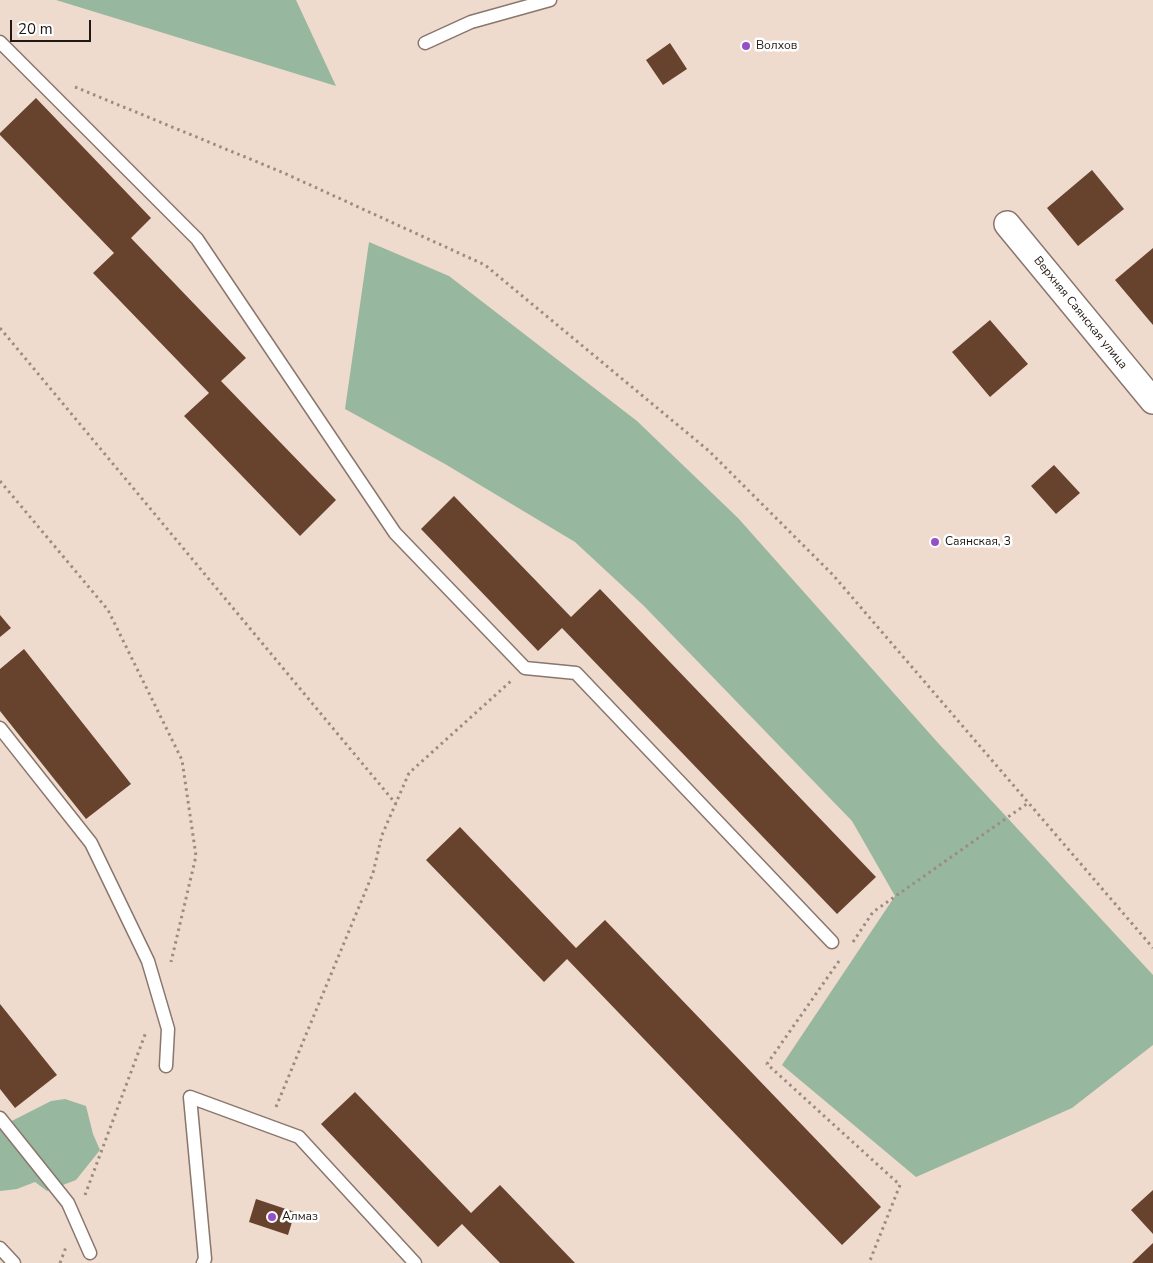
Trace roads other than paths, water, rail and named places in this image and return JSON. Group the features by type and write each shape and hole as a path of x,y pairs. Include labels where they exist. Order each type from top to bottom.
{"street":[{"name":"Верхняя Саянская улица","path":"1007,224 1153,401"}],"lane":[{"path":"425,43 471,22 550,0"},
{"path":"0,42 197,239 396,533 524,668 576,673 832,942"},
{"path":"0,728 91,842 148,961 168,1029 166,1066"},
{"path":"203,1263 190,1097 299,1137 415,1263"},
{"path":"0,1118 68,1203 90,1253"},
{"path":"0,1248 14,1263"}],"place":[{"name":"Волхов","path":"746,46"},
{"name":"Саянская, 3","path":"935,542"},
{"name":"Алмаз","path":"272,1217"}]}
